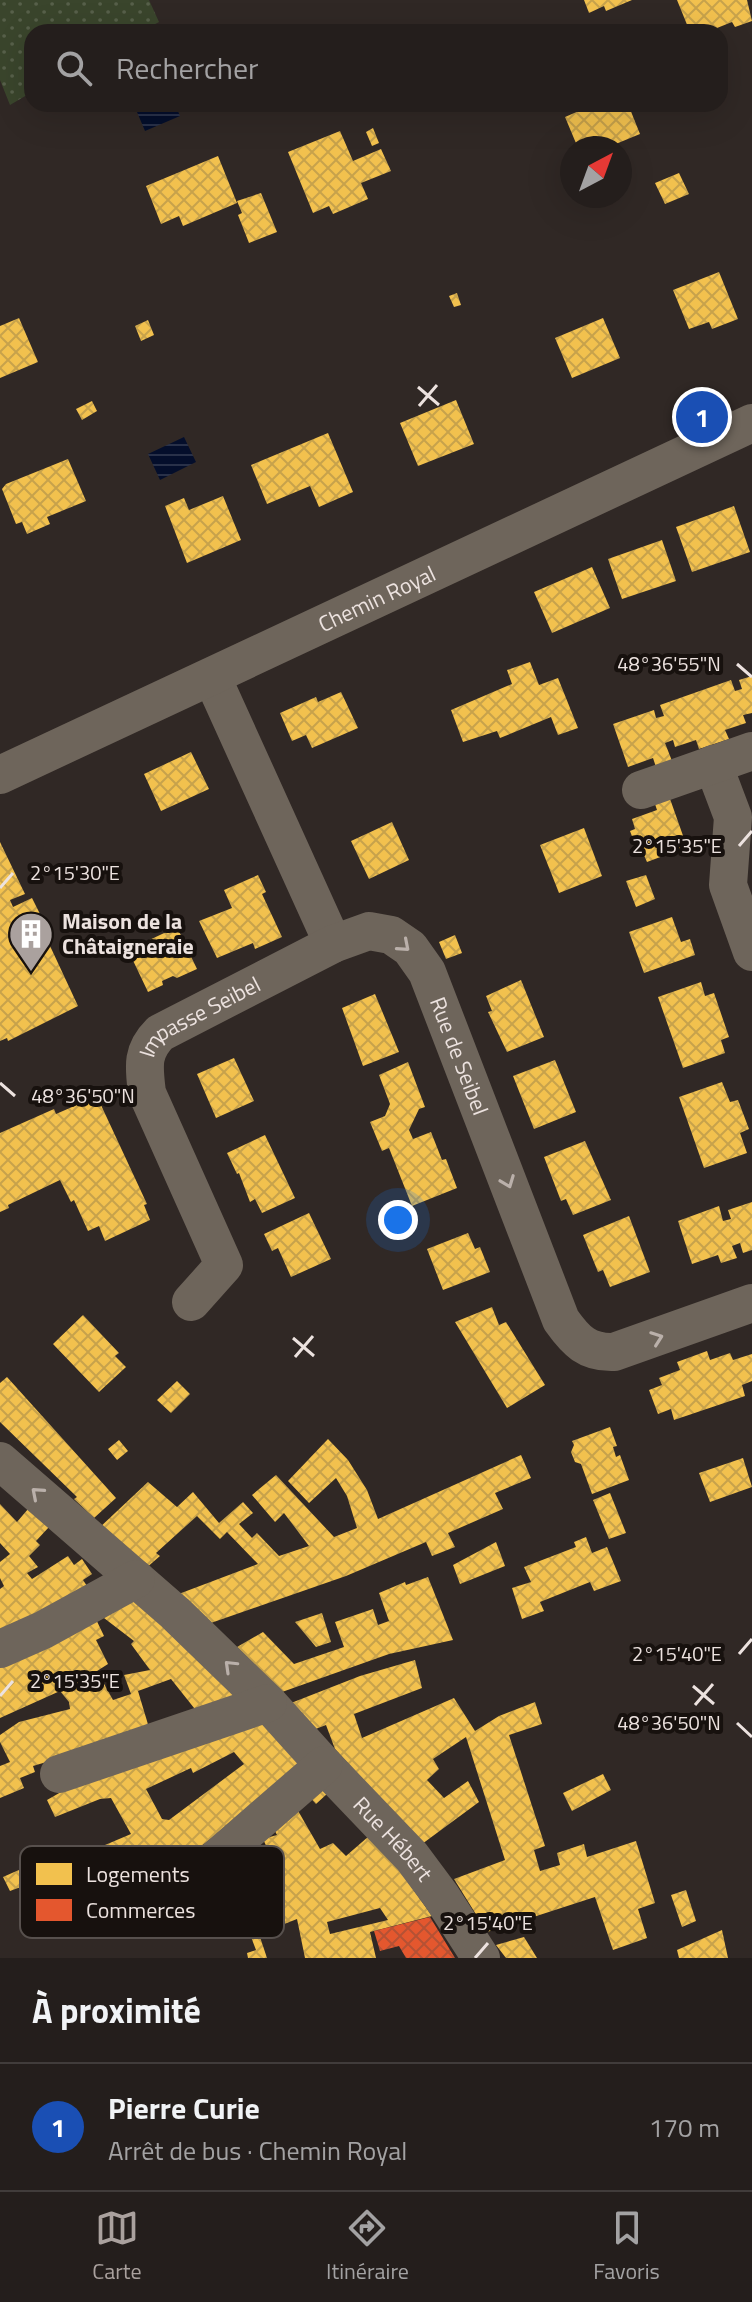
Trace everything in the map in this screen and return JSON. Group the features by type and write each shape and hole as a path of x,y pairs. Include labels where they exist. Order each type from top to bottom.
{"street":[{"name":"Chemin Royal","path":"0,775 752,423"},
{"path":"212,677 333,944"},
{"path":"641,790 752,751"},
{"path":"713,764 733,817 728,885 752,952"},
{"name":"Rue de Seibel","path":"333,944 369,931 391,935 410,948 427,972 561,1320 585,1348 599,1353 623,1350 752,1303"},
{"name":"Impasse Seibel","path":"191,1302 224,1265 147,1093 145,1073 148,1045 160,1033 333,944"},
{"name":"Rue Hébert","path":"0,1461 136,1579 268,1703 412,1857 481,1958"},
{"path":"0,1649 43,1630 136,1579"},
{"path":"59,1774 268,1703"},
{"path":"231,1846 324,1765"}],"green space":[{"path":"0,0 149,0 159,22 24,24 24,97 10,105 0,80"}],"water":[{"path":"137,112 178,112 180,116 145,131"},
{"path":"184,437 196,462 160,480 148,454"}],"building: Logements":[{"path":"584,0 632,0 606,11 604,6 589,13"},
{"path":"677,0 747,0 752,21 735,27 732,22 687,24"},
{"path":"577,112 631,112 640,134 632,137 573,136 565,117"},
{"path":"373,128 379,143 372,146 366,132"},
{"path":"340,131 353,161 381,149 391,171 361,183 368,199 333,214 329,206 313,213 288,152"},
{"path":"218,156 237,203 183,226 179,216 161,224 146,186"},
{"path":"679,173 689,194 665,204 655,183"},
{"path":"261,193 277,232 249,243 238,215 242,213 237,201"},
{"path":"719,272 738,319 712,329 709,322 689,329 673,290"},
{"path":"457,293 461,305 454,307 449,296"},
{"path":"19,318 38,362 0,378 0,326"},
{"path":"603,318 620,358 572,378 555,338"},
{"path":"148,320 154,335 141,341 135,326"},
{"path":"456,400 474,444 418,466 400,423"},
{"path":"92,401 97,411 82,420 76,409"},
{"path":"328,433 353,492 319,507 310,486 267,504 251,465"},
{"path":"68,459 86,501 47,517 50,524 27,534 22,522 16,524 2,489 6,484"},
{"path":"223,496 241,540 187,563 165,506 184,498 189,510"},
{"path":"734,506 750,552 692,572 676,527"},
{"path":"662,540 676,581 622,599 608,559"},
{"path":"592,567 610,608 552,633 534,592"},
{"path":"530,662 539,685 558,678 578,728 558,735 551,717 500,738 497,731 463,742 451,710 512,684 507,670"},
{"path":"752,676 752,713 743,715 746,723 725,730 729,739 699,749 696,740 675,747 673,740 665,743 672,761 656,767 653,758 628,767 613,724 654,710 656,718 664,716 660,705 731,680 735,691 742,689 739,680"},
{"path":"341,692 358,728 312,748 306,735 292,741 280,713 316,697 318,702"},
{"path":"191,752 209,789 161,811 144,774"},
{"path":"669,796 687,847 647,862 643,853 639,855 630,831 635,829 632,819 657,810 654,801"},
{"path":"392,822 409,860 369,879 351,841"},
{"path":"584,828 602,876 559,893 540,845"},
{"name":"Maison de la Châtaigneraie","path":"0,842 25,894 10,900 13,907 32,898 41,916 36,918 37,925 32,930 35,937 44,933 78,1006 8,1041 7,1038 0,1041"},
{"path":"258,875 266,892 262,894 282,937 255,949 253,943 217,958 199,921 232,908 224,890"},
{"path":"646,875 655,899 636,907 626,881"},
{"path":"672,917 681,942 690,939 695,955 644,973 629,932"},
{"path":"177,927 197,969 162,981 163,985 148,992 128,950"},
{"path":"455,935 462,953 446,959 439,942"},
{"path":"521,980 544,1037 507,1052 488,1012 492,1011 486,996"},
{"path":"701,982 705,996 714,993 729,1037 721,1040 725,1053 683,1068 658,997"},
{"path":"375,994 399,1052 363,1066 342,1008"},
{"path":"234,1058 254,1101 216,1118 197,1074"},
{"path":"555,1060 576,1112 534,1129 513,1076"},
{"path":"408,1062 425,1107 419,1109 409,1130 413,1139 431,1132 457,1188 412,1206 389,1148 382,1151 370,1122 385,1116 390,1104 379,1075"},
{"path":"722,1082 730,1102 738,1100 749,1129 740,1133 747,1153 704,1168 679,1097"},
{"path":"94,1090 147,1204 144,1205 150,1220 105,1241 99,1226 88,1231 74,1200 71,1202 60,1180 8,1205 9,1208 0,1212 0,1133 54,1109 56,1114 79,1104 77,1098"},
{"path":"265,1135 295,1198 262,1213 255,1199 250,1202 227,1153"},
{"path":"585,1141 611,1200 573,1215 566,1199 561,1201 544,1157"},
{"path":"752,1202 752,1250 743,1253 740,1243 732,1246 737,1258 721,1263 718,1255 692,1264 678,1221 719,1206 723,1221 731,1219 728,1210"},
{"path":"309,1213 331,1259 291,1277 278,1248 272,1251 264,1234"},
{"path":"629,1216 650,1272 610,1287 603,1270 598,1272 583,1235"},
{"path":"468,1233 475,1249 480,1247 490,1272 443,1290 427,1249"},
{"path":"492,1307 499,1325 506,1322 545,1385 507,1408 455,1322"},
{"path":"83,1315 119,1353 115,1356 126,1367 99,1392 53,1344"},
{"path":"707,1351 710,1360 730,1353 733,1360 752,1354 752,1381 742,1385 745,1396 674,1420 671,1409 658,1414 649,1390 662,1385 659,1378 680,1370 677,1362"},
{"path":"7,1377 116,1498 94,1518 74,1499 77,1497 0,1422 0,1383"},
{"path":"177,1381 190,1394 171,1413 157,1400"},
{"path":"610,1427 617,1446 613,1447 616,1457 620,1455 629,1480 592,1494 581,1464 575,1462 571,1452 572,1441"},
{"path":"328,1439 348,1460 367,1490 378,1519 521,1455 531,1478 495,1493 503,1509 448,1533 455,1547 432,1556 426,1542 346,1576 208,1624 176,1595 258,1564 227,1532 220,1539 197,1516 156,1553 160,1556 145,1569 98,1529 148,1482 177,1507 193,1492 219,1523 243,1502 253,1513 239,1524 252,1538 257,1533 279,1556 309,1546 284,1513 275,1522 252,1495 276,1475 334,1537 357,1528 347,1496 336,1478 309,1503 288,1481"},
{"path":"119,1440 128,1451 117,1460 108,1449"},
{"path":"743,1458 752,1487 710,1502 699,1473"},
{"path":"610,1493 626,1533 609,1539 593,1500"},
{"path":"0,1504 17,1522 28,1509 49,1527 36,1541 40,1545 29,1556 38,1567 27,1573 32,1579 68,1556 74,1565 82,1559 92,1574 83,1580 91,1592 0,1630 0,1589 4,1586 0,1578 0,1562 10,1554 0,1543"},
{"path":"586,1537 592,1553 607,1547 621,1581 594,1591 590,1582 540,1602 544,1611 522,1619 512,1588 531,1582 524,1567 576,1547 574,1542"},
{"path":"496,1542 505,1566 460,1584 453,1565"},
{"path":"428,1577 453,1640 389,1654 282,1692 237,1647 263,1632 294,1664 344,1647 335,1622 373,1609 378,1625 389,1621 379,1593"},
{"path":"132,1597 243,1700 202,1718 171,1679 138,1691 150,1731 33,1766 35,1772 20,1778 24,1788 0,1798 0,1766 10,1762 0,1742 0,1735 19,1722 70,1709 69,1702 60,1691 0,1718 0,1663 93,1613 104,1636 96,1640 108,1664 97,1671 113,1700 131,1694 124,1675 150,1670 131,1644 134,1641 104,1618"},
{"path":"322,1613 331,1642 316,1647 295,1622"},
{"path":"415,1660 422,1688 354,1714 362,1738 454,1698 475,1731 499,1716 535,1702 542,1724 509,1735 545,1846 534,1850 540,1871 560,1865 557,1853 584,1844 587,1857 636,1841 655,1903 638,1909 647,1938 613,1950 595,1897 487,1932 454,1879 505,1860 466,1737 433,1759 439,1769 427,1780 444,1798 468,1781 479,1802 422,1844 335,1749 326,1725 313,1730 291,1703 360,1676"},
{"path":"256,1715 304,1766 201,1846 106,1846 131,1834 111,1798 100,1799 55,1817 47,1800 68,1788","holes":["234,1752 244,1764 169,1820 162,1819 146,1789 191,1768 193,1773"]},
{"path":"603,1774 611,1790 572,1811 563,1793"},
{"path":"317,1781 328,1793 316,1804 305,1792"},
{"path":"297,1809 320,1849 333,1843 346,1856 369,1836 400,1871 432,1916 370,1932 376,1958 305,1958 297,1919 284,1924 284,1846 266,1846 263,1839 277,1835 271,1823","holes":["380,1908 388,1920 330,1934 327,1922"]},
{"path":"20,1869 20,1887 10,1891 3,1877"},
{"path":"686,1890 696,1921 682,1927 671,1895"},
{"path":"722,1930 728,1958 679,1958 677,1950"},
{"path":"524,1937 537,1958 506,1958 496,1945"},
{"path":"251,1938 260,1938 267,1958 248,1958 247,1953 256,1950"}],"building: Commerces":[{"path":"430,1917 455,1958 406,1958 399,1946 380,1951 374,1931"}],"place":[{"name":"Pierre Curie","path":"702,417"},
{"name":"Maison de la Châtaigneraie","path":"31,973"}]}
